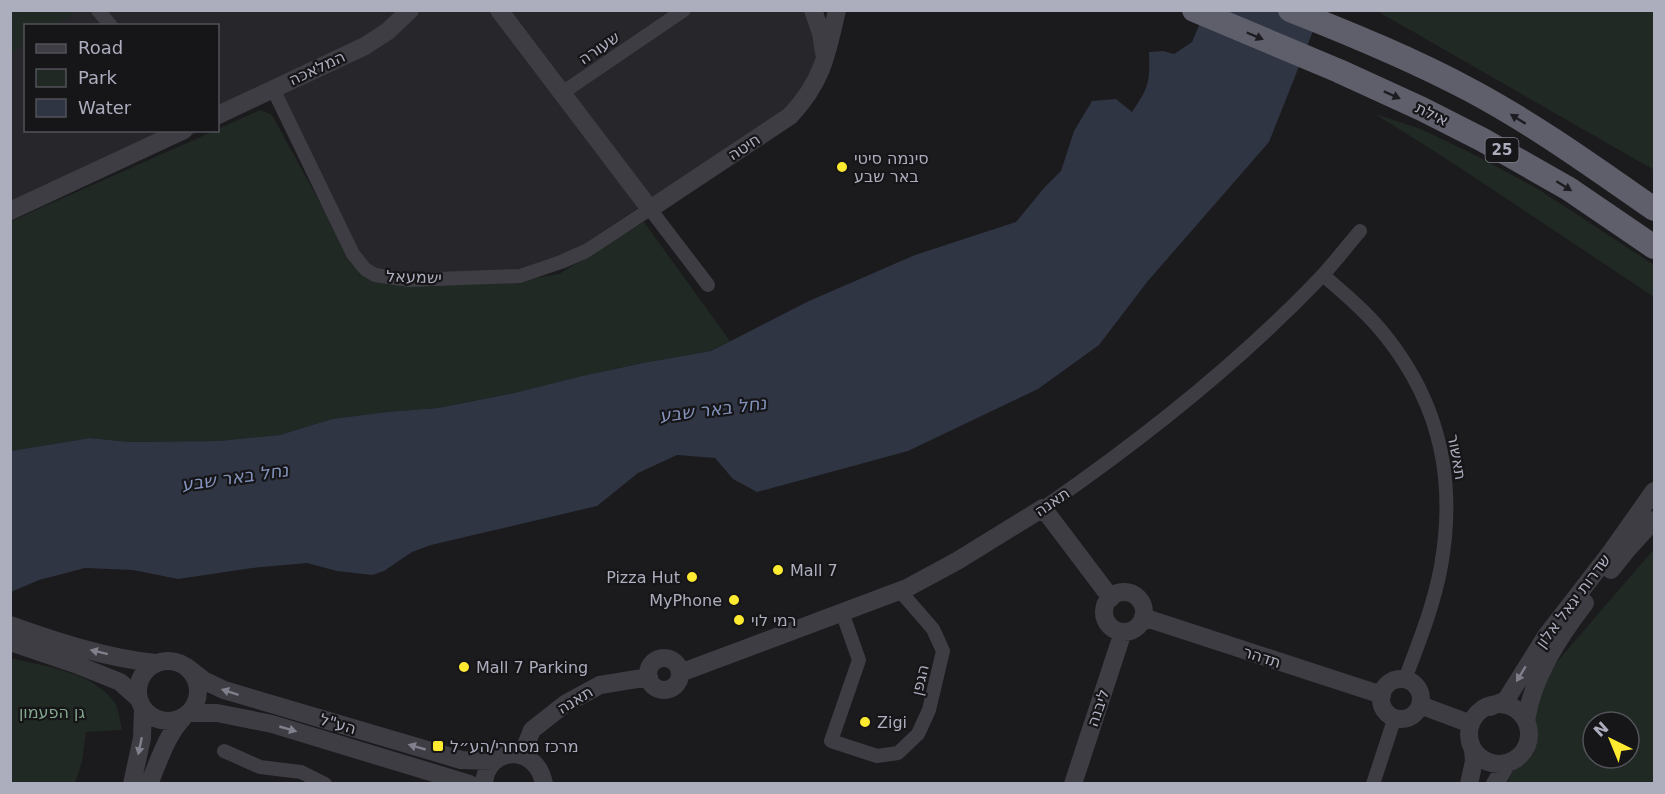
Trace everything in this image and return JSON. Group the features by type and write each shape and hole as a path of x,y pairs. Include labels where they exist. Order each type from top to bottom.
{"highway":[{"name":"25","path":"1290,10 1355,36 1472,91 1541,132 1654,209"},
{"name":"אילת","path":"1198,12 1339,71 1422,109 1524,162 1569,189 1654,247"}],"street":[{"path":"98,10 109,24"},
{"name":"המלאכה","path":"219,115 379,38 410,10"},
{"path":"499,10 565,90"},
{"path":"512,10 603,147 708,285"},
{"name":"שעורה","path":"565,90 684,10"},
{"name":"חיטה","path":"650,208 790,116 804,102 822,69 832,38 834,10 825,12 814,10 824,47 822,69"},
{"name":"ישמעאל","path":"273,89 353,254 365,269 375,275 409,280 520,276 586,251 650,208"},
{"path":"10,211 178,132"},
{"name":"תאנה","path":"522,755 532,730 565,704 600,686 649,677 652,664 664,658 673,661 680,672 900,591 957,561 1043,508 1101,469 1191,398 1269,329 1323,275 1360,231"},
{"name":"תאשור","path":"1323,275 1359,306 1388,338 1411,371 1428,406 1440,443 1446,482 1446,513 1441,567 1429,613 1405,679"},
{"name":"שדרות יגאל אלון","path":"1490,707 1506,700 1518,677 1546,636 1611,552 1654,491"},
{"path":"1043,508 1111,598"},
{"name":"שדרות יגאל אלון","path":"1526,721 1528,706 1537,679 1577,613 1654,520"},
{"name":"הגפן","path":"842,612 859,660 831,741 877,756 898,753 918,734 930,710 943,651 933,629 900,591"},
{"path":"1122,593 1134,595 1142,604 1143,617 1135,629 1124,632 1115,630 1106,621 1105,609 1111,598 1122,593"},
{"name":"תדהר","path":"1143,617 1382,695"},
{"path":"10,625 82,648 140,662 172,661 187,667 198,684 198,695 195,704 169,736 149,783"},
{"name":"ליבנה","path":"1072,783 1124,632"},
{"path":"10,642 120,682 149,715 157,719 174,721 186,715"},
{"path":"132,783 142,738 139,682 148,668 156,663"},
{"name":"הע\"ל","path":"187,667 205,681 224,690 461,760 495,761 503,756 522,755"},
{"path":"1405,679 1419,690 1420,705 1417,711 1410,716 1395,717 1385,710 1382,695 1390,682 1405,679"},
{"path":"1469,783 1474,761 1469,730 1478,713 1496,704 1506,705 1521,713 1529,729 1529,738 1522,754 1515,760 1497,765 1479,757 1473,750"},
{"path":"1420,705 1471,724"},
{"name":"הע\"ל","path":"186,715 217,713 272,724 471,783"},
{"path":"1373,783 1395,717"},
{"path":"224,751 260,767 301,772 325,783"},
{"path":"522,755 531,759 538,766 548,781"},
{"path":"484,783 488,768 495,761"},
{"path":"1495,783 1507,764"}],"shaded area":[{"path":"824,10 825,32 815,80 799,101 563,258 504,276 371,277 271,98 219,123 219,24 24,24 24,132 199,132 11,219 10,11"}],"green space":[{"path":"11,10 78,10 57,24 24,24 24,45 11,53"},
{"path":"1377,11 1654,11 1654,170"},
{"path":"260,110 272,115 360,275 416,286 524,280 559,274 644,222 730,341 711,351 643,363 518,392 438,408 332,419 280,435 219,441 129,442 90,438 11,451 11,221 212,132 219,132 219,129"},
{"path":"1375,114 1421,129 1538,189 1654,265 1654,297 1445,158"},
{"path":"1654,549 1654,783 1507,784 1512,772 1524,760 1534,744 1536,733 1534,718 1542,679"},
{"name":"גן הפעמון","path":"10,658 82,677 106,692 115,703 122,730 86,732 82,762 75,783 11,783"}],"water":[{"name":"נחל באר שבע","path":"1205,11 1321,11 1269,142 1147,282 1099,345 1038,389 908,451 757,492 733,479 715,458 677,455 638,473 597,506 431,545 412,552 384,571 372,575 337,571 307,563 252,568 178,579 133,570 85,568 39,580 11,592 11,451 90,438 129,442 219,441 280,435 332,419 438,408 643,363 711,351 809,301 915,255 1016,222 1061,171 1074,131 1092,101 1116,99 1132,112 1147,84 1149,52 1163,51 1174,54 1192,42"}],"place":[{"name":"סינמה סיטי באר שבע","path":"842,167"},
{"name":"Mall 7","path":"778,570"},
{"name":"Pizza Hut","path":"692,577"},
{"name":"MyPhone","path":"734,600"},
{"name":"רמי לוי","path":"739,620"},
{"name":"Mall 7 Parking","path":"464,667"},
{"name":"Zigi","path":"865,722"},
{"name":"מרכז מסחרי/הע״ל","path":"438,746"}]}
